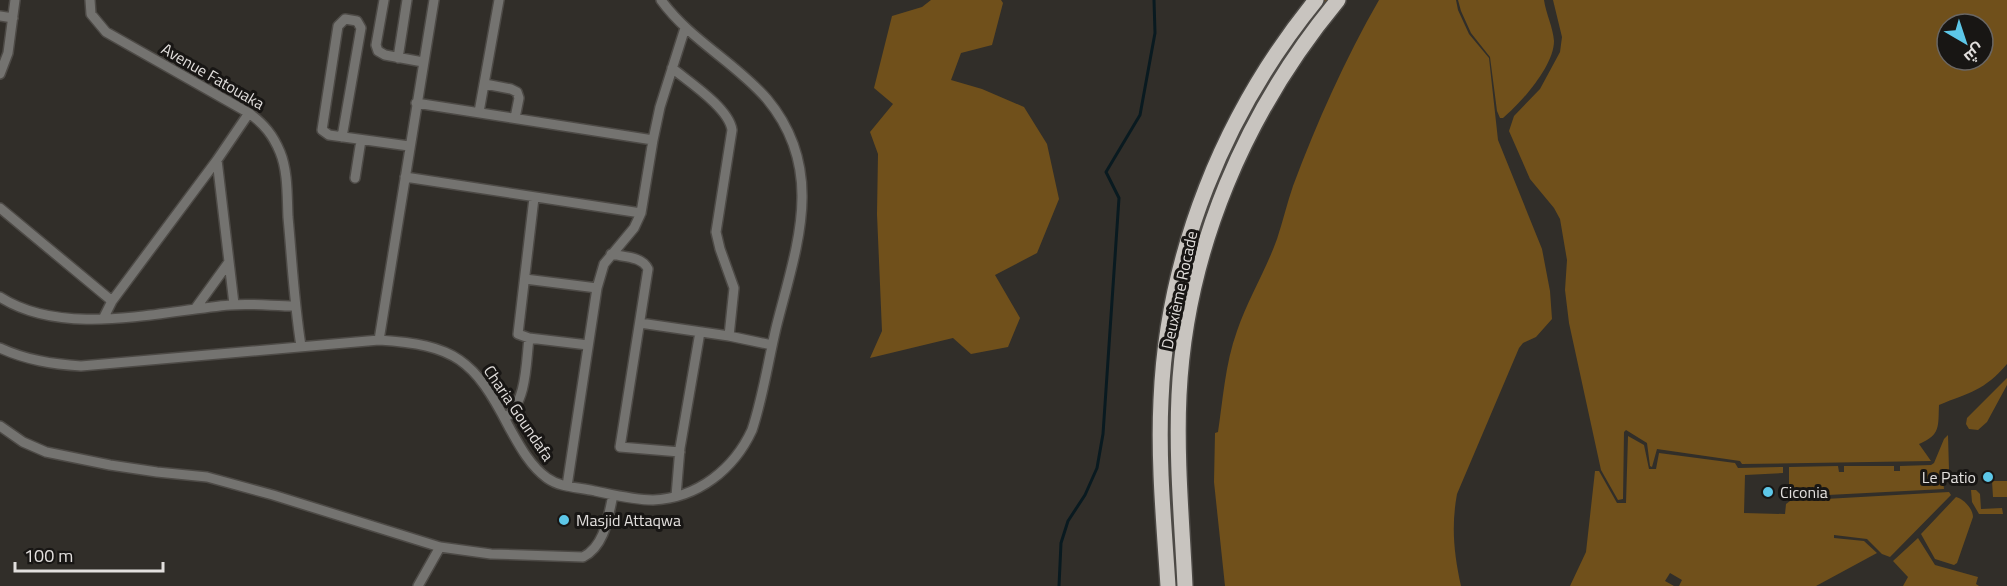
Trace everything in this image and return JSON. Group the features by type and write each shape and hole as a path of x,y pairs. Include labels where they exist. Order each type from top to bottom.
{"highway":[{"name":"Deuxième Rocade","path":"1168,586 1160,458 1161,399 1170,319 1185,251 1215,166 1241,112 1272,60 1316,0"},
{"name":"Deuxième Rocade","path":"1185,586 1178,420 1182,363 1196,278 1222,195 1249,134 1288,67 1338,0"}],"street":[{"path":"0,74 8,53 15,0"},
{"name":"Avenue Fatouaka","path":"90,0 91,14 106,32 249,113 263,123 273,137 281,155 285,180 295,306 301,346"},
{"path":"382,0 376,48 382,54 423,62"},
{"path":"398,58 407,0"},
{"path":"379,340 434,0"},
{"path":"480,112 499,0"},
{"name":"Charia Goundafa","path":"0,348 32,360 81,366 379,340 423,344 463,361 484,384 535,468 554,482 613,495 654,500 676,496 709,482 740,453 758,413 801,220 803,195 798,158 781,118 766,98 685,28 661,0"},
{"path":"0,16 13,18"},
{"path":"342,137 361,28 357,21 345,19 338,26 322,130 327,135 361,140 410,146"},
{"path":"567,486 597,288 603,264 634,228 641,213 652,140 685,28"},
{"path":"672,68 719,108 731,124 732,130 716,232 734,288 729,336"},
{"path":"484,84 517,92 519,98 516,118"},
{"path":"416,103 652,140"},
{"path":"103,319 112,301 217,160 249,113"},
{"path":"355,178 361,140"},
{"path":"217,160 234,304"},
{"path":"405,177 641,213"},
{"path":"534,198 518,332 521,336 529,338 588,345"},
{"path":"0,208 112,301"},
{"path":"610,254 640,260 647,265 648,275 620,447 680,452"},
{"path":"195,309 229,262"},
{"path":"525,279 597,288"},
{"path":"0,297 28,311 67,317 103,319 234,304 295,306"},
{"path":"640,323 729,336 772,345"},
{"path":"676,496 680,452 700,332"},
{"path":"505,418 514,410 520,397 529,338"},
{"path":"0,426 23,442 46,452 110,465 207,477 440,547 502,554 583,557 589,554 601,539 613,495"},
{"path":"418,586 440,547"}],"shaded area":[{"path":"931,0 1001,0 1003,3 992,45 961,53 951,80 982,89 1024,107 1047,144 1059,199 1037,253 995,275 1020,318 1008,347 971,354 953,338 870,358 882,331 877,214 878,154 870,132 893,104 874,88 892,16 922,7"},
{"path":"1325,0 1329,0 1266,91 1240,138 1218,187 1200,237 1186,289 1176,343 1170,422 1178,586 1175,586 1168,470 1169,400 1174,344 1197,238 1215,187 1236,139 1262,91"},
{"path":"1379,0 1456,0 1469,34 1489,58 1498,140 1542,249 1550,291 1552,319 1536,337 1523,343 1519,348 1457,494 1454,540 1461,586 1225,586 1214,482 1215,433 1218,432 1233,344 1246,307 1273,251 1293,186 1322,115 1343,68"},
{"path":"1458,0 1544,0 1554,41 1553,51 1535,83 1503,118 1500,118 1497,111 1490,57 1471,33"},
{"path":"1553,0 2007,0 2007,364 1984,385 1939,405 1935,433 1919,444 1931,461 1742,464 1740,461 1657,449 1652,467 1647,443 1626,430 1624,432 1623,499 1618,500 1601,470 1569,323 1565,290 1567,260 1560,219 1530,179 1509,131 1514,116 1540,89 1560,52 1562,37"},
{"path":"2007,378 2007,385 1987,422 1978,430 1969,429 1966,424 1967,418"},
{"path":"1948,435 1949,470 1942,470 1944,489 1789,497 1789,467 1838,466 1839,472 1844,472 1844,466 1894,466 1894,471 1900,471 1900,466 1931,465"},
{"path":"1628,436 1644,445 1649,469 1656,469 1659,453 1735,463 1738,468 1783,467 1783,473 1745,475 1744,513 1785,514 1786,504 1790,501 1949,492 1951,495 1890,557 1882,554 1867,539 1834,535 1834,538 1864,541 1877,553 1816,586 1679,586 1682,580 1670,573 1665,581 1674,586 1570,586 1586,552 1595,471 1599,471 1617,503 1626,503"},
{"path":"1992,481 2007,481 2007,497 1993,497"},
{"path":"1971,490 1976,490 1980,494 1981,509 2002,508 2003,514 1979,514 1972,502"},
{"path":"1956,497 1968,505 1973,517 1957,563 1954,565 1935,559 1921,534"},
{"path":"1918,538 1935,565 1978,577 1976,584 1979,586 1903,586 1908,577 1893,561"}],"waterway":[{"path":"1059,586 1061,543 1068,521 1085,495 1097,468 1103,434 1119,198 1106,172 1140,115 1155,33 1154,0"}],"place":[{"name":"Le Patio","path":"1988,477"},
{"name":"Ciconia","path":"1768,492"},
{"name":"Masjid Attaqwa","path":"564,520"}]}
